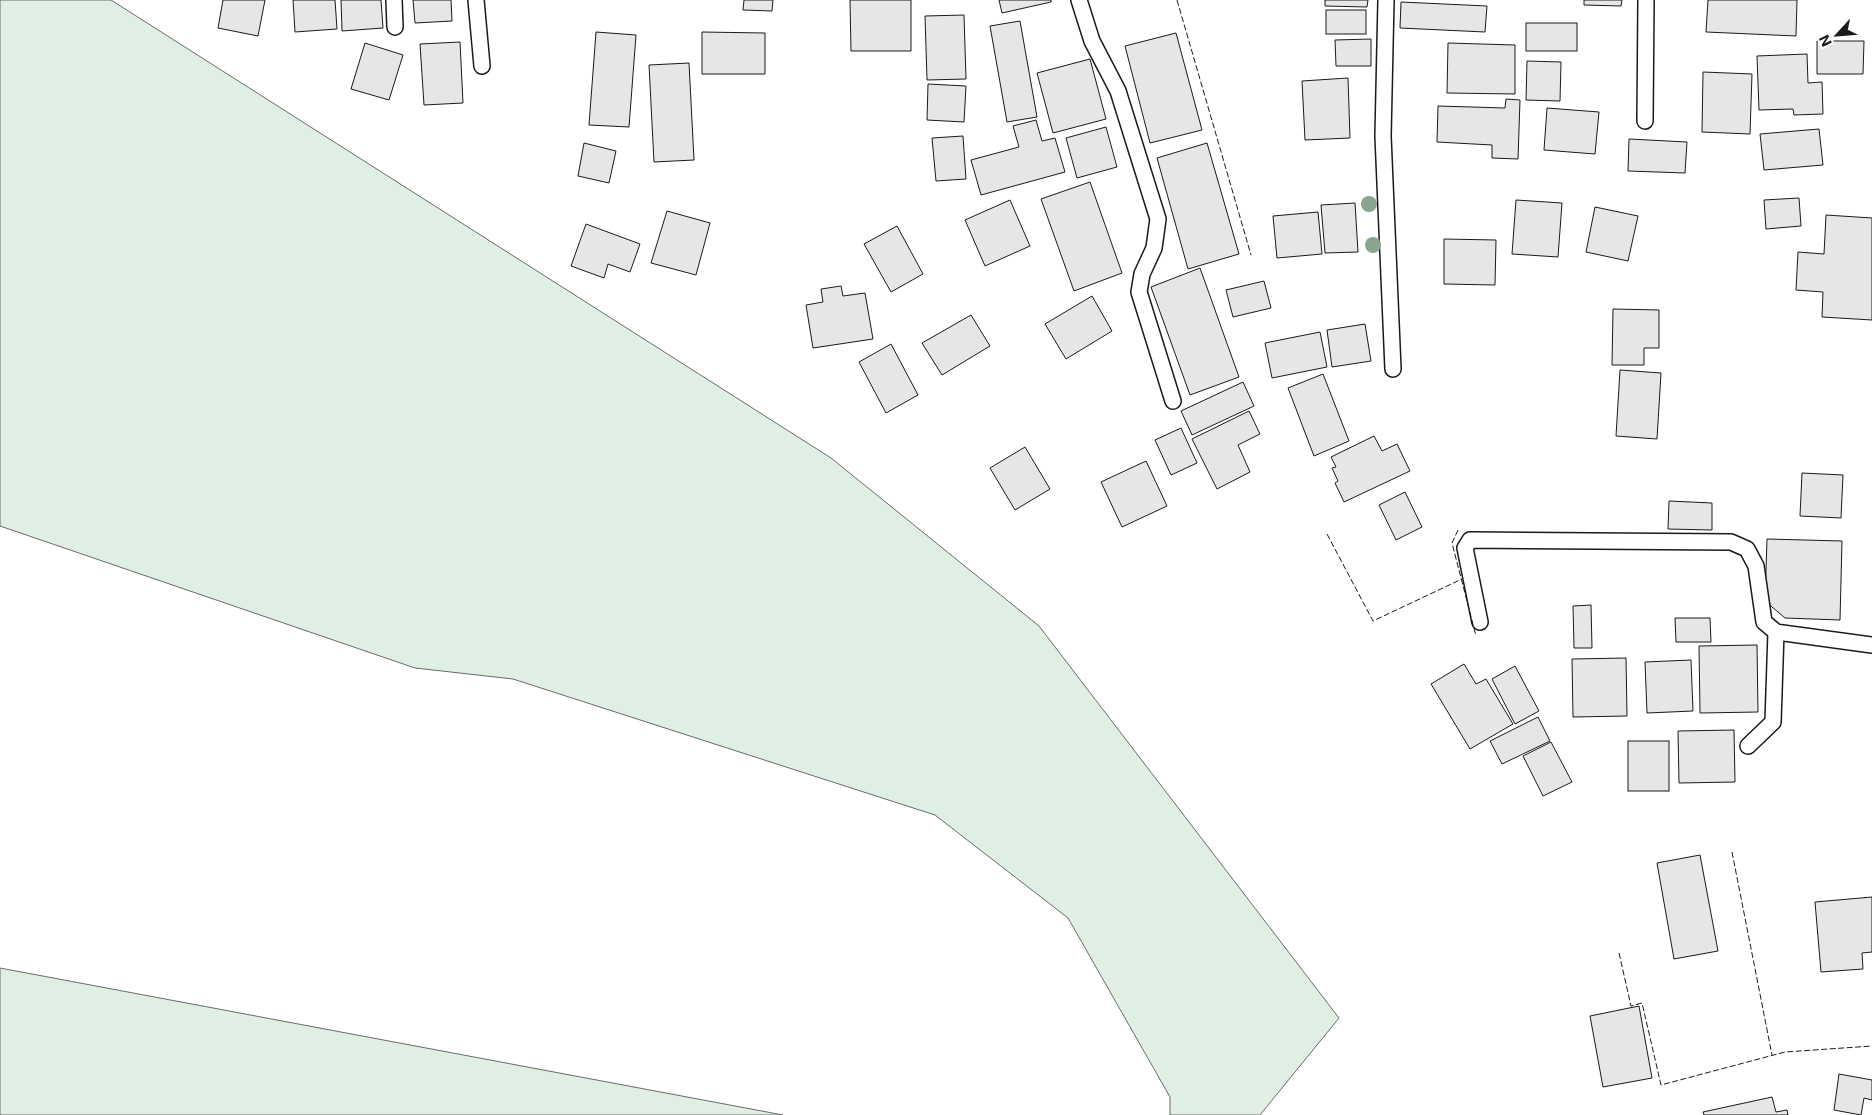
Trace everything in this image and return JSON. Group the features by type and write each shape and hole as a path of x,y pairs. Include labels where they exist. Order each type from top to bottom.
{"lane":[{"path":"394,0 395,27"},
{"path":"476,0 482,66"},
{"path":"1079,0 1092,41 1118,91 1158,219 1154,248 1142,274 1139,292 1173,401"},
{"path":"1386,0 1384,136 1393,369"},
{"path":"1645,121 1646,0"},
{"path":"1480,622 1465,548 1470,540 1730,542 1748,549 1756,566 1764,622 1776,632 1872,645"},
{"path":"1748,746 1773,722 1776,632"}],"green space":[{"path":"0,0 111,0 831,458 1039,626 1339,1018 1260,1115 1170,1115 1170,1097 1068,918 935,815 513,679 415,668 0,526"},
{"path":"0,968 783,1115 0,1115"}],"building":[{"path":"223,0 265,0 258,36 218,28"},
{"path":"293,0 335,0 337,29 295,32"},
{"path":"341,0 381,0 383,28 342,31"},
{"path":"413,0 451,0 452,21 415,23"},
{"path":"744,0 773,0 772,11 743,10"},
{"path":"850,0 911,0 911,51 851,51"},
{"path":"999,0 1051,0 1051,2 1002,13"},
{"path":"1325,0 1368,0 1367,7 1325,6"},
{"path":"1584,0 1622,0 1621,6 1584,5"},
{"path":"1708,0 1797,0 1796,36 1706,32"},
{"path":"1401,2 1487,6 1485,32 1400,28"},
{"path":"1326,10 1366,10 1366,34 1326,34"},
{"path":"964,15 966,79 927,80 925,16"},
{"path":"1020,21 1037,117 1007,122 990,26"},
{"path":"1526,23 1577,23 1577,51 1526,51"},
{"path":"596,32 636,35 629,127 589,125"},
{"path":"702,32 765,33 765,74 702,74"},
{"path":"1176,33 1202,130 1150,143 1125,46"},
{"path":"1371,39 1371,66 1336,66 1335,40"},
{"path":"1817,41 1864,41 1863,74 1817,74"},
{"path":"460,42 463,103 424,105 420,44"},
{"path":"365,43 403,55 389,100 351,89"},
{"path":"1448,43 1515,45 1515,94 1447,93"},
{"path":"1807,54 1808,83 1822,82 1823,114 1794,115 1793,109 1759,110 1757,56"},
{"path":"1090,59 1106,119 1053,133 1037,73"},
{"path":"1527,61 1561,62 1560,101 1526,100"},
{"path":"689,63 694,160 654,162 649,65"},
{"path":"1703,72 1752,74 1750,134 1702,132"},
{"path":"1348,78 1350,138 1305,140 1302,81"},
{"path":"928,84 966,86 964,122 927,120"},
{"path":"1506,99 1520,100 1518,159 1492,158 1492,145 1437,142 1438,106 1505,108"},
{"path":"1547,108 1599,112 1595,154 1544,150"},
{"path":"1036,120 1042,141 1055,138 1065,172 981,195 971,160 1019,147 1013,126"},
{"path":"1106,127 1117,167 1077,178 1066,138"},
{"path":"1819,129 1823,165 1764,170 1760,134"},
{"path":"963,136 966,179 936,181 932,138"},
{"path":"1629,139 1687,142 1685,173 1628,171"},
{"path":"584,143 616,151 609,183 578,176"},
{"path":"1207,143 1239,254 1188,269 1157,158"},
{"path":"1090,182 1122,273 1074,291 1041,199"},
{"path":"1799,198 1801,226 1766,229 1764,200"},
{"path":"1010,200 1030,246 985,266 965,220"},
{"path":"1516,200 1562,203 1558,257 1512,254"},
{"path":"1355,203 1358,252 1325,253 1321,205"},
{"path":"1595,207 1638,216 1628,261 1586,252"},
{"path":"667,211 710,223 696,275 651,263"},
{"path":"1318,212 1322,254 1277,258 1273,216"},
{"path":"1826,215 1872,218 1872,320 1822,317 1823,292 1796,290 1798,252 1824,254"},
{"path":"586,224 640,244 630,272 608,264 604,278 571,266"},
{"path":"897,226 923,274 891,292 864,244"},
{"path":"1444,239 1496,240 1495,285 1444,284"},
{"path":"1200,268 1239,377 1190,395 1151,287"},
{"path":"1264,281 1271,308 1233,317 1226,290"},
{"path":"841,286 843,296 865,293 873,339 813,348 806,305 823,302 821,289"},
{"path":"1092,296 1112,331 1066,359 1045,324"},
{"path":"1613,309 1659,310 1659,348 1644,348 1644,365 1612,365"},
{"path":"971,315 990,346 942,375 922,343"},
{"path":"1365,324 1371,361 1332,367 1327,330"},
{"path":"1320,332 1327,367 1272,378 1265,343"},
{"path":"891,344 918,395 886,413 859,362"},
{"path":"1620,370 1661,373 1657,439 1616,436"},
{"path":"1323,374 1349,441 1314,456 1288,388"},
{"path":"1243,382 1254,406 1192,435 1181,411"},
{"path":"1249,411 1260,434 1238,445 1250,472 1217,489 1192,439"},
{"path":"1181,428 1197,463 1171,475 1155,440"},
{"path":"1374,436 1382,451 1397,444 1410,471 1344,502 1335,483 1338,481 1332,468 1336,467 1331,457"},
{"path":"1025,447 1050,489 1015,510 990,468"},
{"path":"1146,461 1167,506 1122,527 1101,482"},
{"path":"1802,473 1843,475 1841,518 1800,516"},
{"path":"1405,492 1422,527 1396,540 1379,505"},
{"path":"1669,501 1712,503 1712,530 1668,529"},
{"path":"1767,539 1842,541 1840,620 1785,618 1765,601"},
{"path":"1591,605 1592,648 1574,648 1573,606"},
{"path":"1675,618 1710,618 1711,642 1676,642"},
{"path":"1757,645 1758,712 1700,713 1699,646"},
{"path":"1626,658 1627,716 1573,717 1572,659"},
{"path":"1691,660 1693,711 1647,713 1645,662"},
{"path":"1464,664 1476,684 1486,679 1513,724 1470,749 1431,684"},
{"path":"1515,666 1539,711 1515,724 1492,679"},
{"path":"1538,717 1550,741 1502,764 1490,741"},
{"path":"1734,730 1735,782 1679,783 1678,731"},
{"path":"1628,741 1669,741 1669,791 1628,791"},
{"path":"1551,742 1572,782 1543,796 1523,756"},
{"path":"1700,855 1718,951 1674,959 1657,863"},
{"path":"1872,897 1872,952 1862,953 1863,969 1821,972 1815,902"},
{"path":"1639,1006 1652,1078 1603,1087 1590,1016"},
{"path":"1839,1074 1872,1080 1872,1100 1864,1098 1861,1115 1834,1110"},
{"path":"1772,1097 1776,1112 1787,1110 1788,1115 1704,1115 1703,1112"}],"fence":[{"path":"1177,0 1251,255"},
{"path":"1458,530 1452,543 1476,636"},
{"path":"1327,534 1373,621 1462,579"},
{"path":"1732,852 1772,1055"},
{"path":"1619,953 1631,1006 1642,1003 1661,1085 1785,1052 1872,1046"}]}
